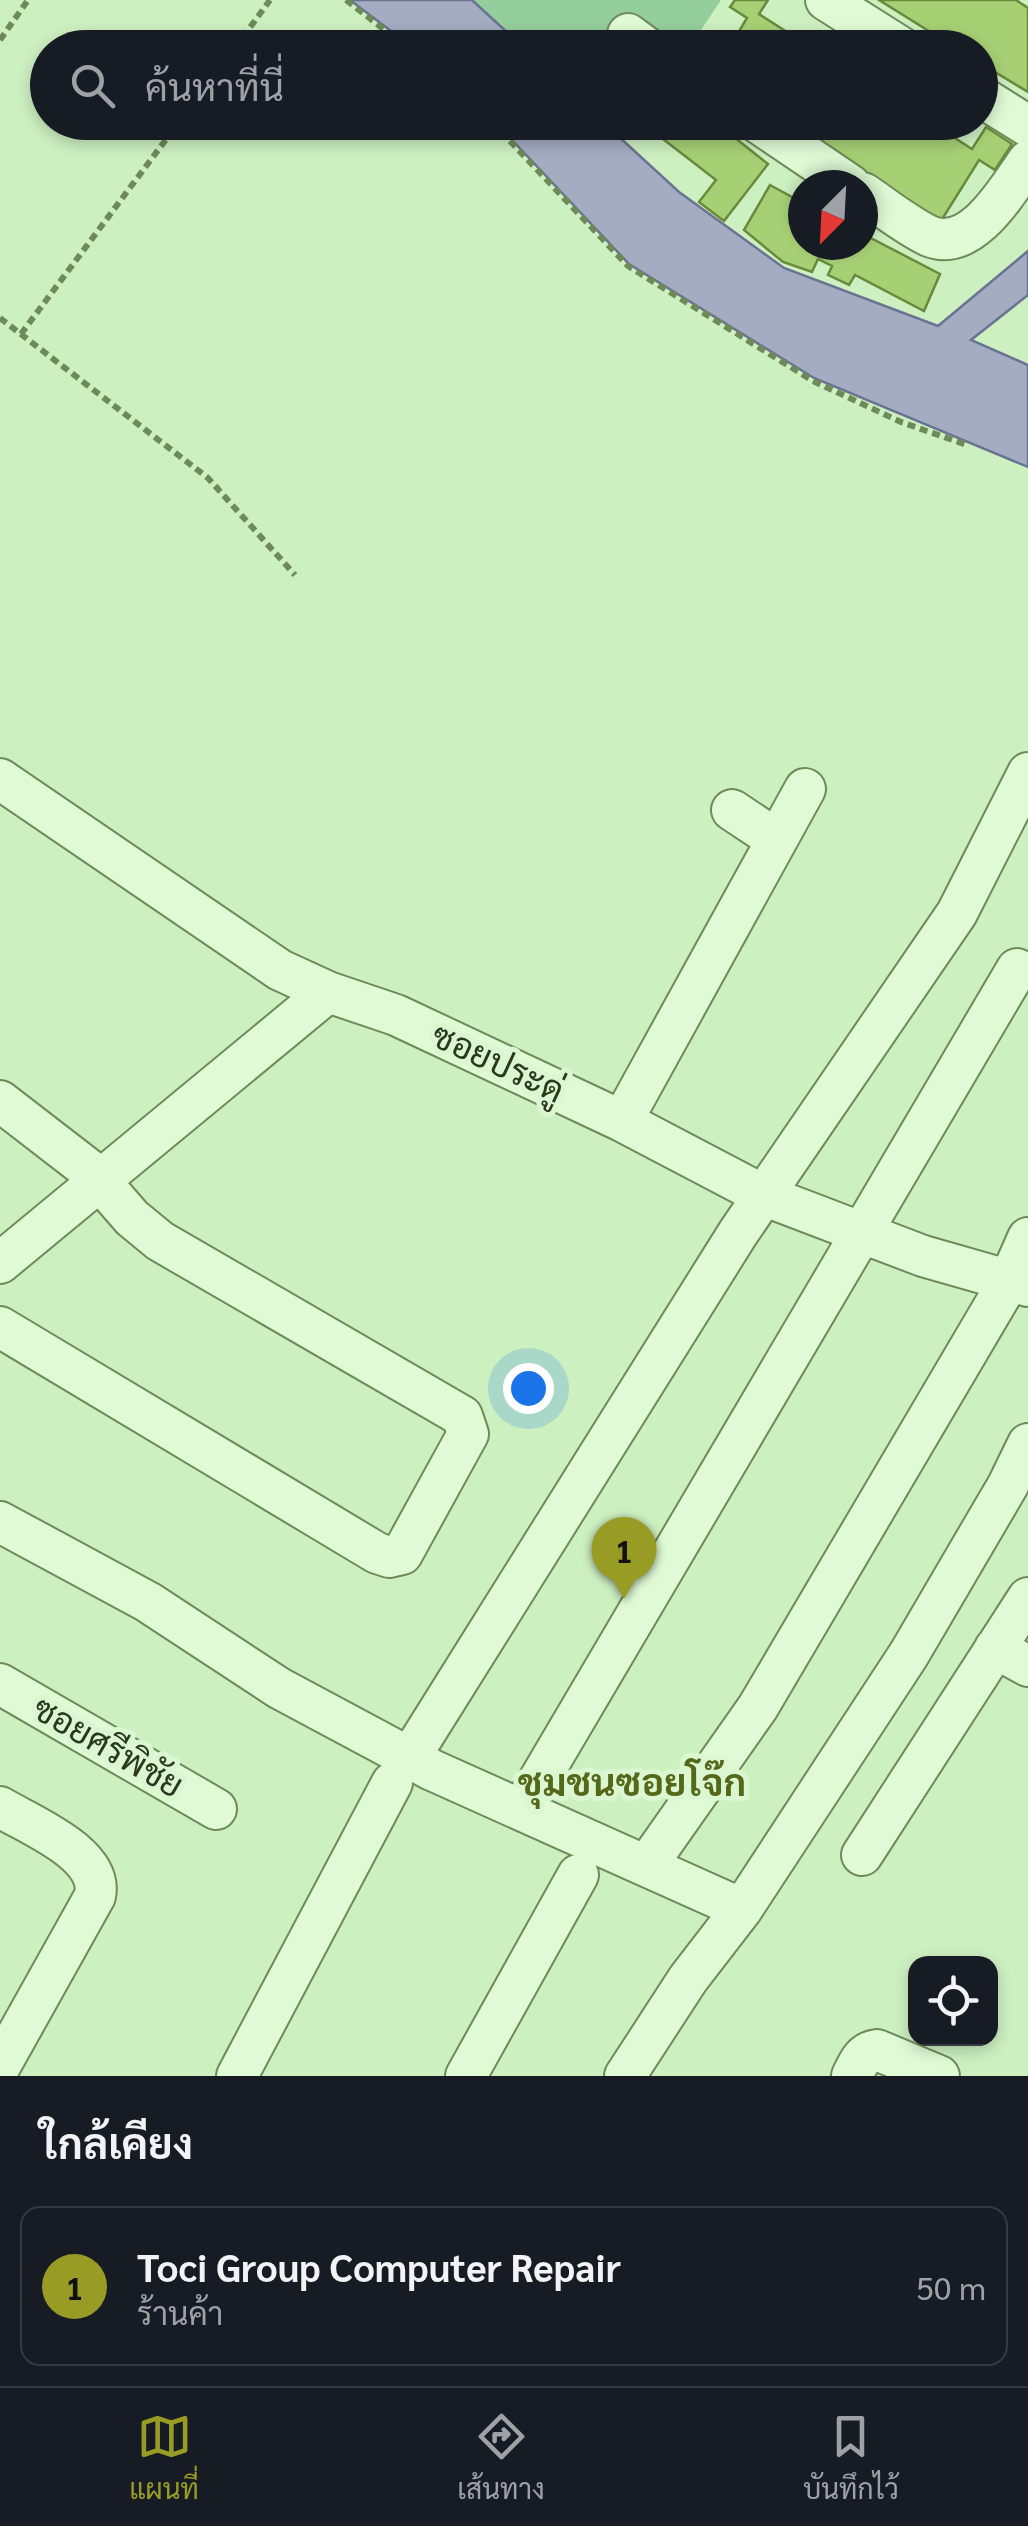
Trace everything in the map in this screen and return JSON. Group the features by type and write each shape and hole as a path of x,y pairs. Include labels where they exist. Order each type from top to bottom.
{"street":[{"path":"826,0 874,30"},
{"path":"998,107 1028,126"},
{"path":"784,140 828,170"},
{"path":"878,203 933,238 965,234 987,218 1028,161"},
{"path":"238,2076 401,1770 762,1195 956,913 1028,773"},
{"name":"ซอยประดู่","path":"0,779 280,970 396,1016 622,1121 762,1195 923,1256 1019,1284"},
{"path":"622,1121 805,789"},
{"path":"732,810 777,840"},
{"path":"522,1809 1017,969"},
{"path":"0,1264 328,992"},
{"path":"0,1102 101,1181 132,1218 160,1241 462,1416 468,1434 402,1554 390,1557 376,1553 0,1328"},
{"path":"647,1865 758,1707 1019,1284 1028,1238"},
{"path":"625,2076 688,1979 742,1910 1018,1489 1028,1444"},
{"path":"0,1522 148,1602 401,1770 522,1809 742,1910"},
{"path":"862,1854 1011,1657 1028,1598"},
{"name":"ซอยศรีพิชัย","path":"0,1684 216,1809"},
{"path":"0,1807 88,1862 97,1885 95,1896 0,2066"},
{"path":"466,2076 578,1875"},
{"path":"852,2076 861,2058 877,2050 939,2076"}],"path":[{"path":"0,40 28,0"},
{"path":"248,30 270,0"},
{"path":"346,0 385,30"},
{"path":"21,334 166,140"},
{"path":"509,140 628,266 813,381 901,422 967,446"},
{"path":"0,318 208,478 294,575"}],"green space":[{"path":"472,0 721,0 701,30 505,30"}],"water":[{"path":"350,0 472,0 505,30 390,30"},
{"path":"512,140 622,140 679,192 784,268 938,326 1028,251 1028,295 971,340 1028,365 1028,467 814,378 629,264"}],"building":[{"path":"735,0 768,0 759,14 784,30 740,30 747,18 730,7"},
{"path":"879,0 1016,0 1028,8 1028,92 998,74 998,30 927,30"},
{"path":"998,135 1012,144 995,170 979,160 941,221 878,181 878,170 861,170 814,140 958,140 972,149 978,140 998,140"},
{"path":"664,140 738,140 768,164 724,221 699,202 716,180"},
{"path":"770,185 788,195 788,260 818,260 812,272 783,262 744,230"},
{"path":"878,242 940,274 924,311 855,275 849,285 828,275 832,266 820,260 878,260"}],"place":[{"name":"Toci Group Computer Repair","path":"624,1599"}],"district":[{"name":"ชุมชนซอยโจ๊ก","path":"632,1783"}]}
